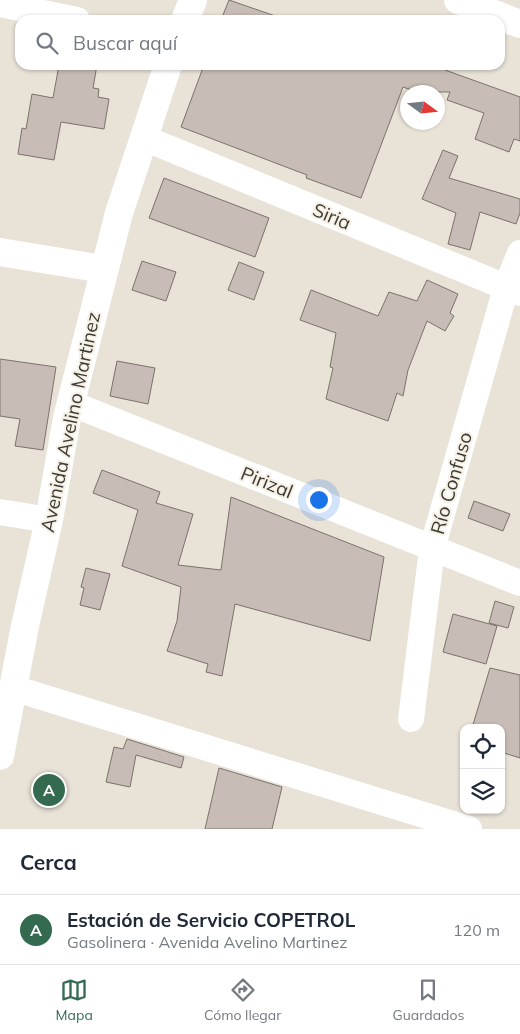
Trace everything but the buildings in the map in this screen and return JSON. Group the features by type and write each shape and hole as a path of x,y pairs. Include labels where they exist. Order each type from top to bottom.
{"main road":[{"path":"187,15 193,0"},
{"path":"458,0 488,5 505,15"},
{"path":"505,15 520,24"},
{"name":"Avenida Avelino Martinez","path":"0,756 49,520 70,403 119,213 166,70"},
{"path":"0,252 104,269"}],"street":[{"path":"0,4 53,15"},
{"name":"Siria","path":"144,138 513,291"},
{"name":"Río Confuso","path":"411,719 432,549 513,291 520,253"},
{"name":"Pirizal","path":"70,403 520,583"},
{"path":"0,512 49,520"},
{"path":"14,688 469,829"}],"place":[{"name":"Estación de Servicio COPETROL","path":"49,790"}]}
